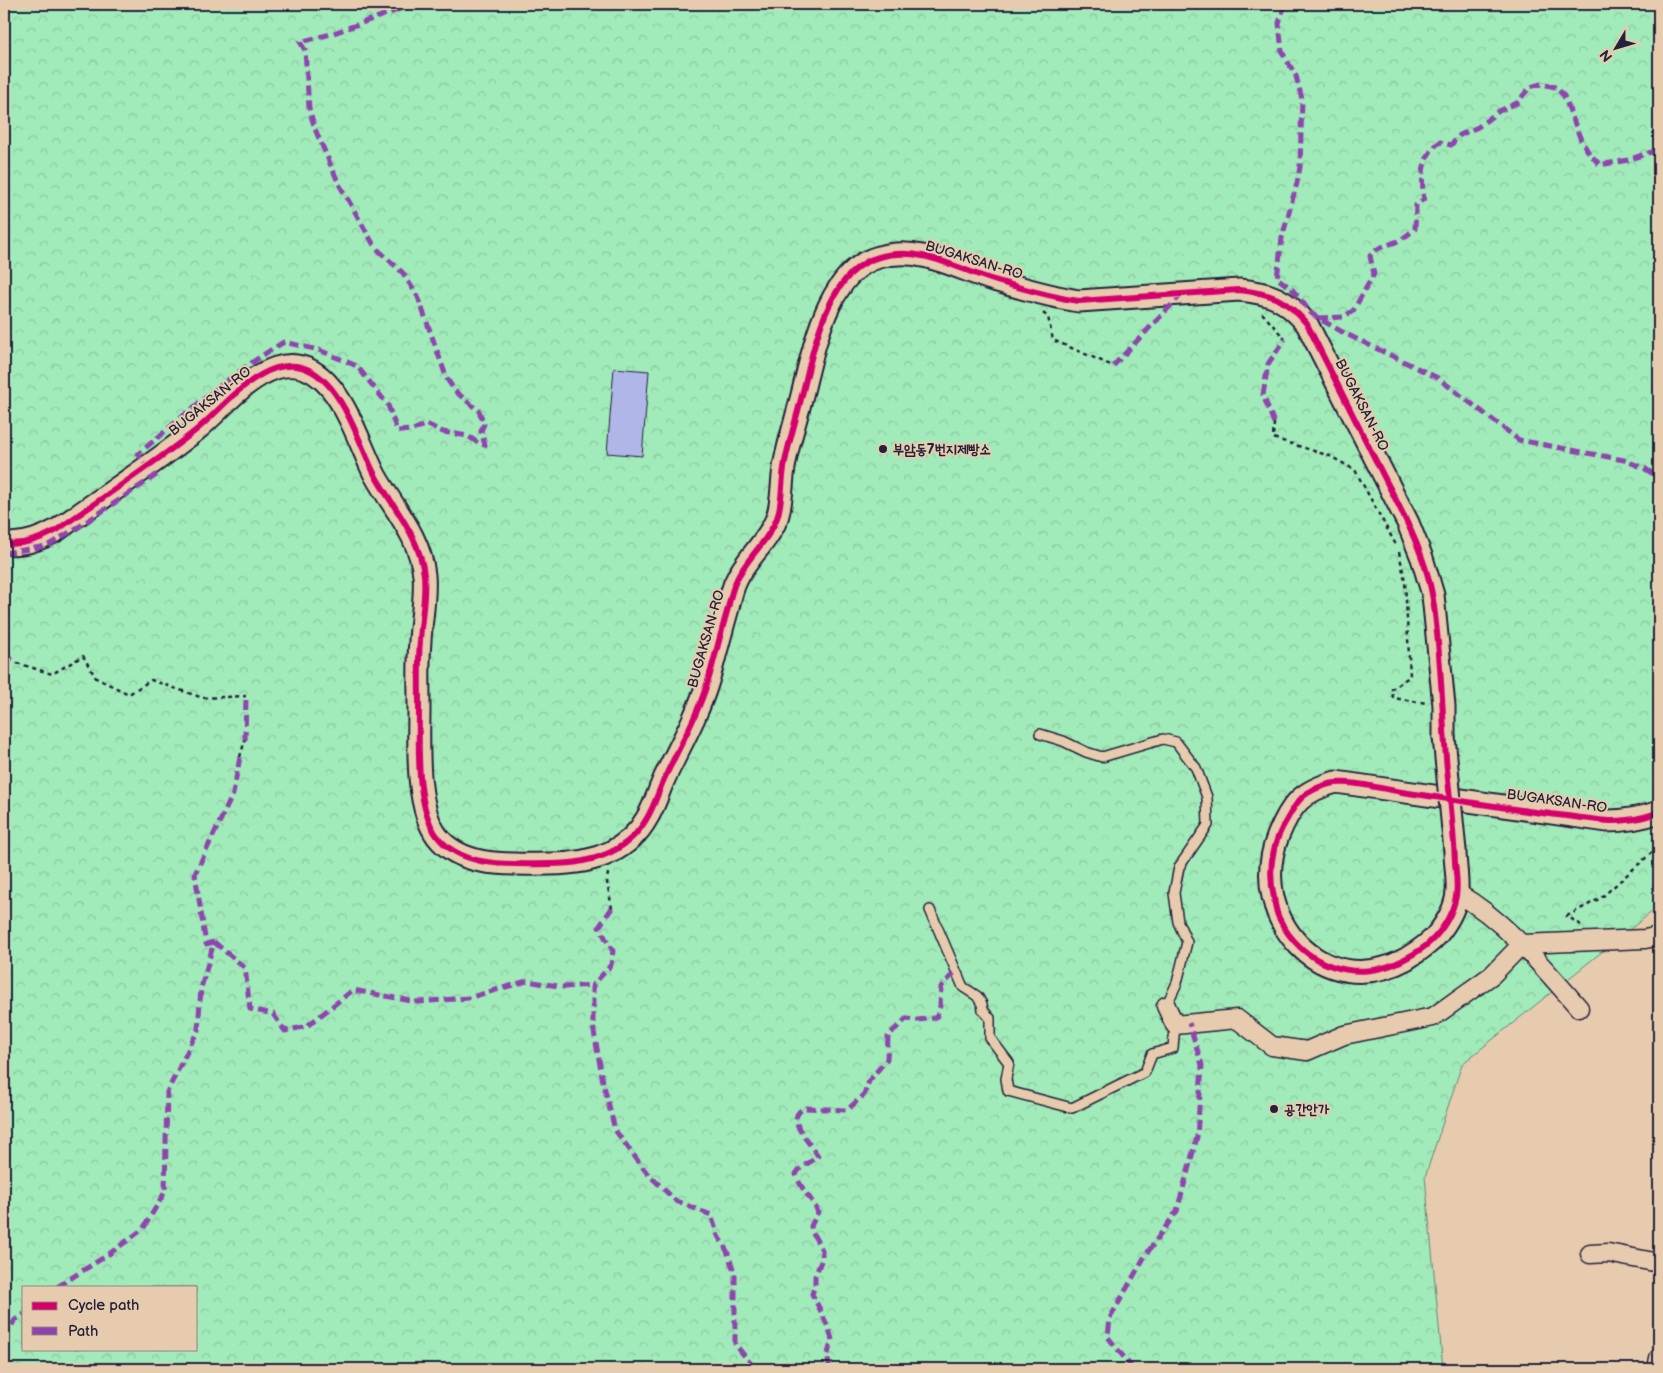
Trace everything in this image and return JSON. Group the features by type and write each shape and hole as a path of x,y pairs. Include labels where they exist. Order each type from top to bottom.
{"street":[{"name":"BUGAKSAN-RO","path":"4,543 27,542 44,537 57,530 194,431 218,412 244,386 260,375 290,365 303,368 318,376 333,390 348,412 373,470 420,551 424,579 419,645 420,782 430,826 446,847 456,854 486,862 567,864 590,861 608,854 638,832 648,817 691,725 707,683 734,584 771,531 778,514 784,465 818,336 827,312 840,287 856,269 876,258 897,254 936,259 995,281 1060,298 1080,301 1239,290 1271,295 1292,307 1307,324 1408,523 1434,595 1444,706 1444,737 1455,851 1457,893 1452,910 1442,928 1429,943 1415,953 1383,968 1360,971 1331,967 1318,960 1298,944 1284,928 1277,915 1272,890 1270,869 1273,849 1281,829 1299,799 1315,788 1336,782 1607,822 1626,821 1659,812"},
{"path":"1457,893 1476,904 1522,944 1579,1008"},
{"path":"1166,1006 1175,1025 1237,1019 1272,1046 1307,1052 1344,1036 1432,1016 1492,975 1522,944 1645,939 1659,936"},
{"path":"1590,1254 1608,1253 1659,1263"},
{"path":"1657,1369 1659,1358"}],"lane":[{"path":"1040,734 1063,740 1086,752 1102,757 1163,740 1176,742 1196,768 1207,797 1208,825 1179,867 1174,893 1178,922 1187,942 1177,983 1166,1006"},
{"path":"930,910 962,987 977,996 983,1010 990,1018 990,1038 1009,1063 1006,1080 1008,1091 1072,1108 1146,1072 1152,1054 1173,1048 1175,1025"}],"path":[{"path":"1257,307 1285,339"},
{"path":"1042,311 1048,317 1053,340 1113,366"},
{"path":"1274,423 1273,438 1330,456 1355,470 1398,549 1405,581 1410,676 1392,689 1393,698 1410,700"},
{"path":"17,663 52,674 83,656 96,678 129,694 151,680 203,698 246,696"},
{"path":"240,757 246,740"},
{"path":"1572,927 1582,925 1567,916 1601,898 1659,846"},
{"path":"608,854 608,882 612,908"}],"green space":[{"path":"4,4 1659,4 1659,906 1462,1064 1425,1177 1443,1369 4,1369"}],"building":[{"path":"614,368 649,371 642,456 607,453"}],"marked path":[{"path":"4,553 47,546 155,476 138,454 245,367 284,342 319,350 357,366 388,405 397,431 413,430 426,424 443,432 468,436 478,443 485,445 481,431 484,424 479,411 455,391 447,379 418,297 403,273 375,247 339,184 315,129 309,108 305,50 300,42 331,34 406,7 424,4"},
{"path":"1285,4 1279,23 1282,52 1296,76 1302,99 1300,167 1282,238 1277,278 1292,289 1311,313 1318,318 1344,333 1438,378 1519,440 1624,460 1644,468 1659,478"},
{"path":"1318,318 1343,317 1353,311 1374,274 1370,256 1376,250 1400,240 1415,229 1416,205 1424,199 1424,168 1426,160 1434,148 1440,142 1451,145 1460,135 1478,127 1499,111 1517,103 1530,87 1541,84 1556,87 1564,96 1581,140 1600,165 1628,160 1651,152 1659,154"},
{"path":"1113,366 1182,294"},
{"path":"1274,423 1263,395 1268,364 1285,339"},
{"path":"4,655 17,663"},
{"path":"245,740 246,696"},
{"path":"214,942 206,944 195,874 233,794 240,757"},
{"path":"612,908 599,927 613,951 611,965 593,985 593,1026 603,1082 615,1130 647,1173 676,1201 711,1215 735,1275 735,1344 751,1364 759,1369"},
{"path":"214,942 245,968 250,1009 273,1014 285,1031 307,1026 353,990 417,1002 468,998 527,981 564,987 593,985"},
{"path":"59,1286 109,1254 143,1229 165,1192 167,1092 198,1030 201,988 214,942"},
{"path":"830,1369 828,1355 832,1338 812,1294 815,1276 822,1259 822,1250 812,1232 811,1226 818,1212 800,1184 796,1174 818,1156 800,1131 796,1118 799,1112 805,1108 847,1110 864,1095 869,1081 887,1059 888,1037 890,1034 906,1019 918,1020 937,1016 940,1006 941,987 956,971"},
{"path":"1133,1369 1108,1337 1110,1318 1145,1256 1177,1211 1197,1137 1202,1065 1189,1023"},
{"path":"4,1338 15,1320 22,1315"}],"cycle path":[{"path":"4,543 18,544 32,541 57,530 178,444 205,423 243,387 264,373 276,368 296,366 313,372 328,384 340,401 375,475 405,523 421,561 424,575 424,592 419,657 420,774 425,808 437,836 447,847 460,854 489,862 504,864 565,864 579,862 606,854 629,840 639,830 652,808 704,693 735,584 745,565 768,535 777,518 788,446 811,359 825,316 834,296 846,279 861,265 879,257 895,254 925,256 1007,284 1079,301 1239,290 1250,291 1269,295 1285,303 1307,324 1413,534 1426,569 1436,621 1447,769 1449,792 1451,804 1457,879 1456,896 1452,909 1447,921 1439,932 1420,950 1403,960 1385,967 1367,971 1349,970 1332,966 1316,959 1301,948 1289,934 1278,916 1272,888 1271,868 1274,849 1281,830 1298,801 1313,790 1329,784 1355,784 1439,798 1452,800 1501,807 1519,810 1607,821 1635,819 1659,812"}],"place":[{"name":"부암동7번지제빵소","path":"883,449"},
{"name":"공간안가","path":"1274,1109"}]}
